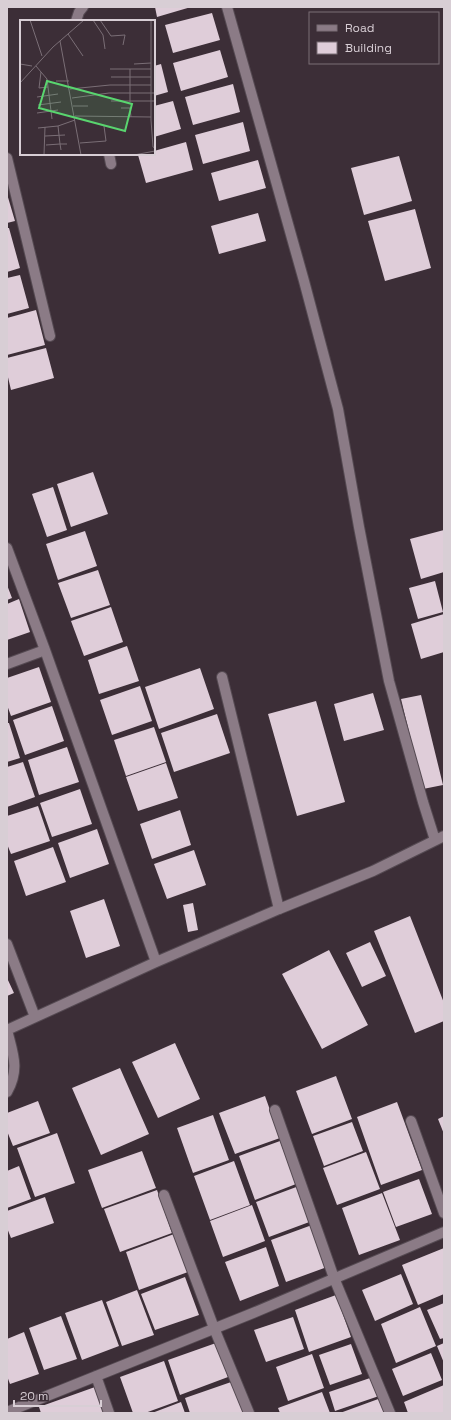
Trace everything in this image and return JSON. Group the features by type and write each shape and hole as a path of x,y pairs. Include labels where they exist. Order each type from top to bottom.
{"street":[{"path":"76,20 79,12 83,7"},
{"path":"7,1092 15,1074 15,1063 7,1030 156,962 373,870 440,838 422,802 389,681 359,527 338,408 227,7"},
{"path":"7,158 50,336"},
{"path":"7,548 45,650 156,962"},
{"path":"7,664 45,650"},
{"path":"222,677 279,909"},
{"path":"7,944 35,1017"},
{"path":"275,1110 334,1278 390,1413"},
{"path":"411,1121 444,1213"},
{"path":"164,1195 214,1328 249,1413"},
{"path":"7,1412 444,1232"},
{"path":"96,1376 109,1413"}],"building":[{"path":"155,7 191,7 157,17"},
{"path":"212,13 220,40 173,53 165,25"},
{"path":"220,50 228,77 181,91 173,63"},
{"path":"161,64 168,92 155,96 155,66"},
{"path":"233,84 240,112 193,125 185,97"},
{"path":"173,101 181,129 155,137 155,106"},
{"path":"243,122 250,151 203,164 195,135"},
{"path":"186,142 193,170 146,183 138,155 155,155 155,151"},
{"path":"399,156 412,201 364,215 351,168"},
{"path":"258,160 266,188 219,201 211,173"},
{"path":"7,194 15,221 7,223"},
{"path":"415,209 431,268 385,281 368,221"},
{"path":"258,213 266,241 219,254 211,226"},
{"path":"7,228 9,228 20,268 7,272"},
{"path":"20,275 29,308 7,314 7,278"},
{"path":"36,310 45,345 7,355 7,318"},
{"path":"46,348 54,378 11,390 7,373 7,358"},
{"path":"93,472 108,514 71,527 57,484"},
{"path":"53,487 67,530 47,537 32,494"},
{"path":"444,530 444,572 421,579 410,539"},
{"path":"85,531 97,566 58,580 46,544"},
{"path":"98,570 110,605 71,618 58,583"},
{"path":"435,581 443,612 418,619 409,588"},
{"path":"7,585 12,598 7,600"},
{"path":"19,599 30,632 7,640 7,604"},
{"path":"111,607 123,642 84,656 71,621"},
{"path":"444,614 444,652 421,659 411,624"},
{"path":"127,646 139,681 99,694 88,660"},
{"path":"39,667 51,702 11,716 7,705 7,678"},
{"path":"200,668 214,709 159,729 145,687"},
{"path":"140,686 152,721 112,735 100,700"},
{"path":"373,693 384,730 344,741 334,704"},
{"path":"421,695 443,785 423,789 401,699"},
{"path":"316,701 345,802 297,816 268,714"},
{"path":"52,706 64,741 25,755 13,720"},
{"path":"217,714 230,753 174,772 161,733"},
{"path":"7,723 9,723 20,758 7,762"},
{"path":"154,727 166,762 126,776 114,740"},
{"path":"67,747 79,782 39,795 28,760"},
{"path":"23,762 35,797 7,807 7,767"},
{"path":"166,763 178,798 138,811 126,777"},
{"path":"80,789 92,824 52,837 40,803"},
{"path":"38,806 50,841 11,854 7,844 7,816"},
{"path":"180,810 191,845 152,859 140,824"},
{"path":"97,829 109,864 70,878 58,843"},
{"path":"53,847 66,882 26,896 14,861"},
{"path":"194,850 206,885 167,899 154,864"},
{"path":"104,899 120,946 86,958 70,911"},
{"path":"193,903 198,930 188,932 183,905"},
{"path":"410,916 444,1003 444,1021 415,1033 374,931"},
{"path":"370,942 386,976 362,987 346,953"},
{"path":"329,950 368,1025 322,1049 282,974"},
{"path":"7,978 14,993 7,996"},
{"path":"175,1043 200,1099 158,1118 132,1062"},
{"path":"120,1068 149,1134 101,1155 72,1088"},
{"path":"336,1076 352,1119 312,1134 296,1091"},
{"path":"265,1096 280,1138 235,1154 219,1113"},
{"path":"38,1101 50,1133 13,1146 7,1131 7,1113"},
{"path":"397,1102 422,1170 381,1185 357,1117"},
{"path":"213,1115 229,1160 193,1173 177,1128"},
{"path":"444,1116 444,1134 438,1119"},
{"path":"352,1122 363,1151 324,1166 313,1136"},
{"path":"57,1133 75,1183 35,1197 17,1148"},
{"path":"280,1141 296,1184 255,1200 239,1156"},
{"path":"142,1151 156,1188 102,1208 88,1170"},
{"path":"366,1152 380,1189 337,1205 323,1168"},
{"path":"234,1161 250,1205 210,1220 194,1176"},
{"path":"19,1166 31,1199 7,1208 7,1171"},
{"path":"419,1179 432,1214 396,1227 383,1192"},
{"path":"299,1186 312,1221 269,1237 256,1202"},
{"path":"157,1190 172,1233 120,1252 104,1209"},
{"path":"382,1193 400,1240 359,1255 342,1208"},
{"path":"45,1197 54,1223 11,1238 7,1228 7,1211"},
{"path":"252,1205 265,1241 223,1257 210,1221"},
{"path":"312,1225 327,1267 286,1282 271,1240"},
{"path":"174,1234 188,1272 139,1290 126,1252"},
{"path":"266,1247 279,1286 240,1301 225,1262"},
{"path":"444,1248 444,1294 418,1305 402,1265"},
{"path":"401,1274 413,1304 375,1321 362,1290"},
{"path":"185,1277 199,1315 155,1330 141,1294"},
{"path":"137,1290 154,1335 122,1346 106,1302"},
{"path":"336,1295 351,1337 309,1352 295,1310"},
{"path":"102,1300 119,1346 82,1360 65,1313"},
{"path":"444,1303 444,1338 440,1339 427,1310"},
{"path":"420,1307 436,1346 396,1363 381,1324"},
{"path":"61,1316 77,1359 44,1370 29,1328"},
{"path":"293,1317 304,1349 266,1362 254,1330"},
{"path":"24,1332 39,1374 10,1384 7,1376 7,1339"},
{"path":"216,1343 228,1377 180,1395 168,1360"},
{"path":"444,1343 444,1363 437,1346"},
{"path":"351,1344 362,1374 330,1385 319,1355"},
{"path":"431,1353 442,1380 403,1396 392,1369"},
{"path":"312,1354 324,1388 288,1401 276,1367"},
{"path":"164,1361 178,1401 145,1413 133,1413 120,1377"},
{"path":"373,1377 379,1396 335,1411 329,1392"},
{"path":"234,1381 246,1413 190,1413 185,1398"},
{"path":"444,1385 444,1412 408,1413 404,1402"},
{"path":"95,1387 105,1413 41,1413 39,1407"},
{"path":"322,1392 330,1413 280,1413 278,1408"},
{"path":"381,1398 386,1413 340,1413"},
{"path":"181,1402 185,1413 152,1413"}]}
